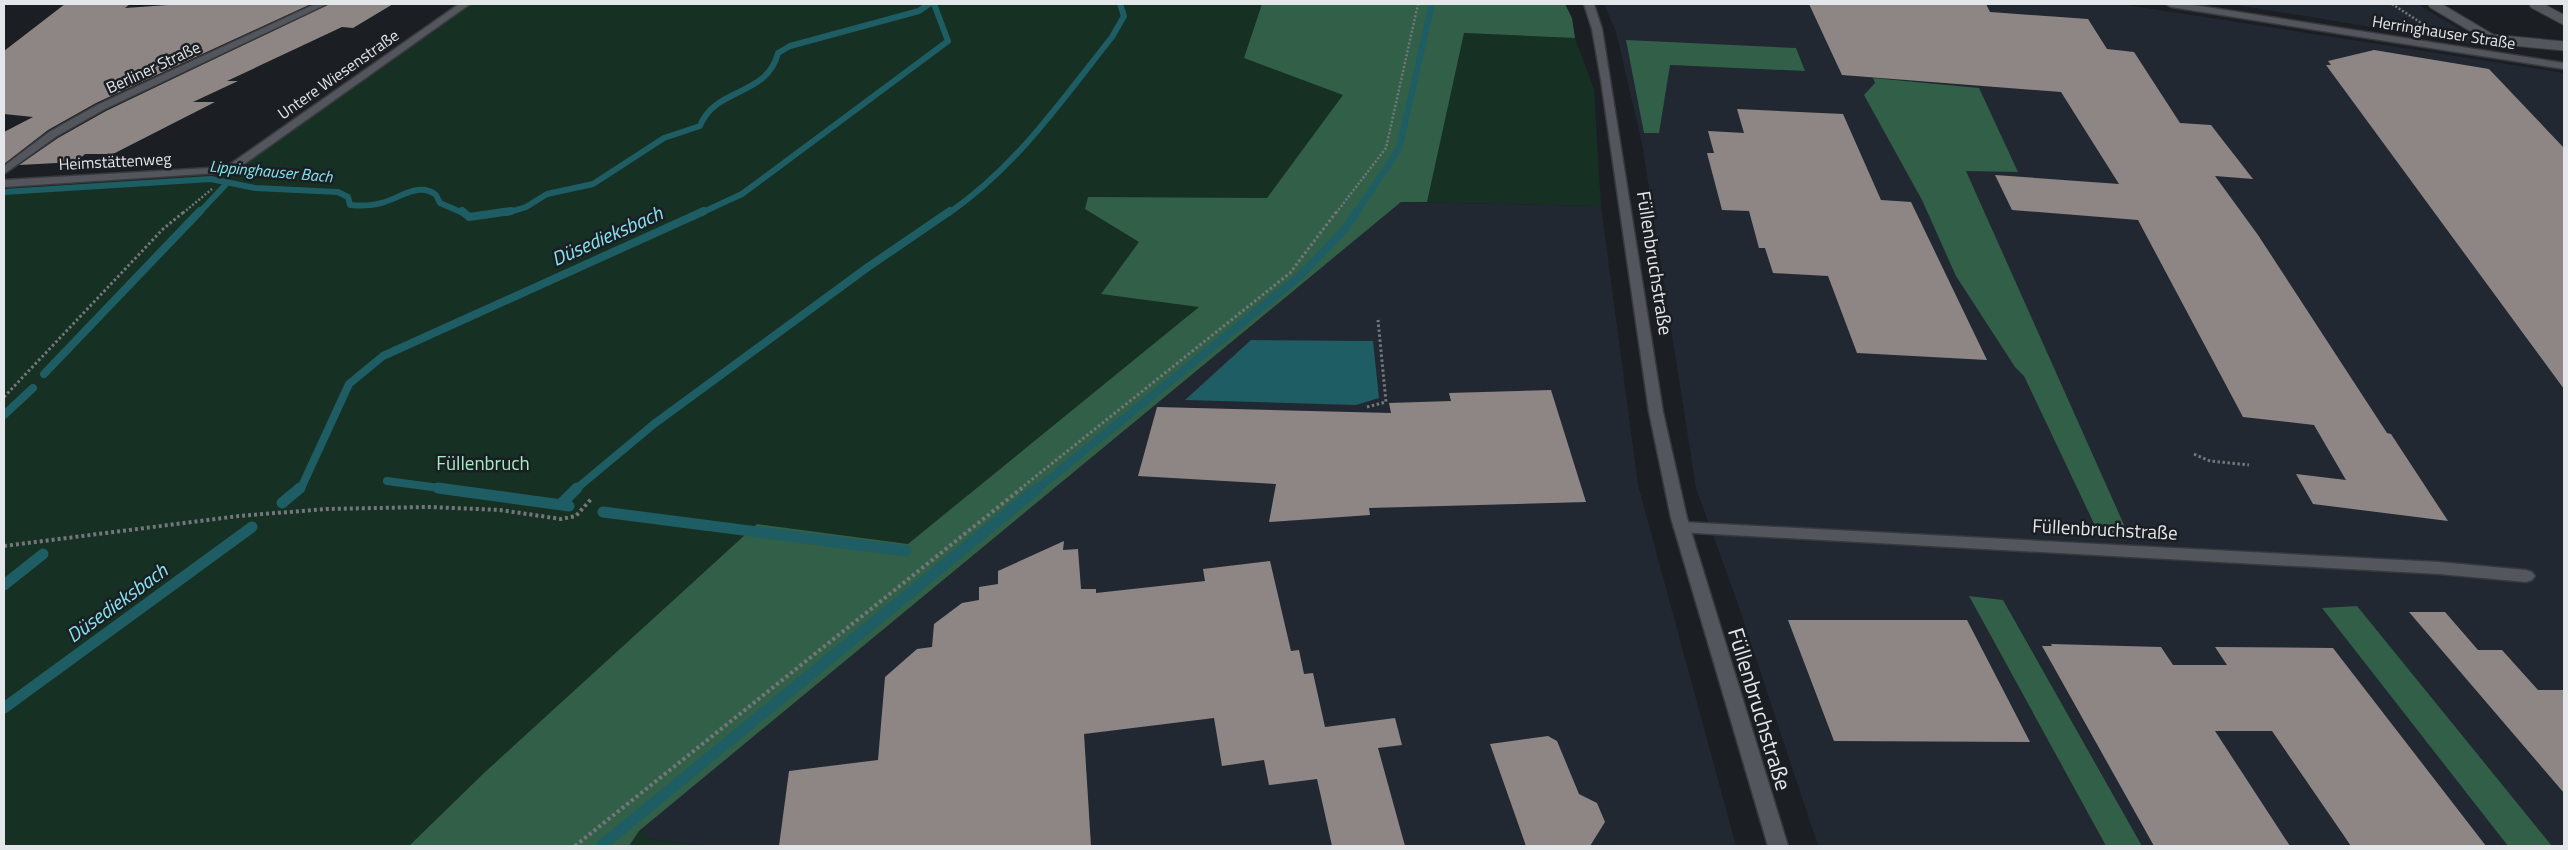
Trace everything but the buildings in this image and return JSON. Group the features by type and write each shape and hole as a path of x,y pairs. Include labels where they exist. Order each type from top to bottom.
{"street":[{"name":"Berliner Straße","path":"4,171 53,134 101,107 322,4"},
{"name":"Untere Wiesenstraße","path":"229,170 465,4"},
{"name":"Füllenbruchstraße","path":"1589,4 1597,29 1606,80 1656,412 1682,528 1778,846"},
{"name":"Herringhauser Straße","path":"2171,4 2564,66"},
{"name":"Heimstättenweg","path":"4,184 229,170"},
{"name":"Füllenbruchstraße","path":"1682,528 2419,567 2526,576"}],"lane":[{"path":"2433,4 2492,39 2564,46"},
{"path":"2534,4 2564,20"}],"path":[{"path":"575,846 1290,273 1386,148 1418,4"},
{"path":"4,398 163,229 221,181 229,170"},
{"path":"1367,407 1386,402 1378,320"},
{"path":"2194,454 2210,461 2250,465"},
{"path":"4,546 239,516 326,509 437,507 500,510 561,519 576,516 592,498"}],"shaded area":[{"path":"1604,4 2120,4 2564,73 2564,846 2552,846 2356,606 2323,609 2508,846 2142,846 2003,600 1969,596 2106,846 1818,846 1737,601 1696,488 1642,143 1616,32","holes":["1795,48 1805,71 1669,65"]},
{"path":"2229,4 2417,4 2490,47 2317,18"},
{"path":"1401,202 1601,206 1638,485 1736,846 707,846 650,839 639,831"}],"green space":[{"name":"Füllenbruch","path":"471,4 1465,4 1464,33 1575,38 1594,89 1601,206 1401,202 639,830 650,839 707,846 4,846 4,189 229,173"},
{"path":"1262,4 1565,4 1572,18 1575,38 1464,33 1427,202 1401,202 639,831 629,846 409,846 484,773 757,524 908,544 1199,307 1101,294 1139,242 1085,209 1088,197 1267,198 1343,95 1244,58"},
{"path":"1626,40 1796,48 1805,71 1670,65 1659,133 1644,133"},
{"path":"1873,78 1979,88 2018,172 1966,171 2129,536 2098,532 2024,376 2015,367 1956,276 1922,200 1864,95 1875,83"},
{"path":"1969,596 2003,600 2142,846 2106,846"},
{"path":"2357,606 2552,846 2508,846 2322,608"}],"water":[{"path":"1251,340 1373,341 1379,398 1356,405 1185,400"}],"waterway":[{"name":"Lippinghauser Bach","path":"507,213 526,207 547,194 593,184 664,138 700,126 707,113 717,104 763,77 772,67 778,53 790,46 919,11 929,4"},
{"name":"Düsedieksbach","path":"701,213 742,194 948,41 934,4"},
{"path":"949,213 996,175 1017,154 1056,108 1112,37 1124,16 1120,4"},
{"path":"1356,213 1399,149 1432,4"},
{"name":"Lippinghauser Bach","path":"4,192 211,179 228,182"},
{"path":"199,213 228,182"},
{"name":"Lippinghauser Bach","path":"228,182 255,188 338,192 348,197 350,205 358,206 377,204 409,192 423,190 436,195 440,203 463,213"},
{"path":"44,374 200,211"},
{"name":"Lippinghauser Bach","path":"462,211 469,217 511,211"},
{"name":"Düsedieksbach","path":"298,489 302,486 349,384 383,356 704,211"},
{"path":"576,489 654,424 868,267 950,211"},
{"path":"1037,489 1299,277 1345,229 1357,211"},
{"path":"4,415 33,388"},
{"path":"387,481 447,489"},
{"name":"Düsedieksbach","path":"282,503 300,488"},
{"path":"438,488 569,506"},
{"path":"601,846 1038,488"},
{"path":"561,504 576,489"},
{"path":"603,512 906,551"},
{"name":"Düsedieksbach","path":"4,708 252,527"},
{"path":"4,585 43,554"}]}
